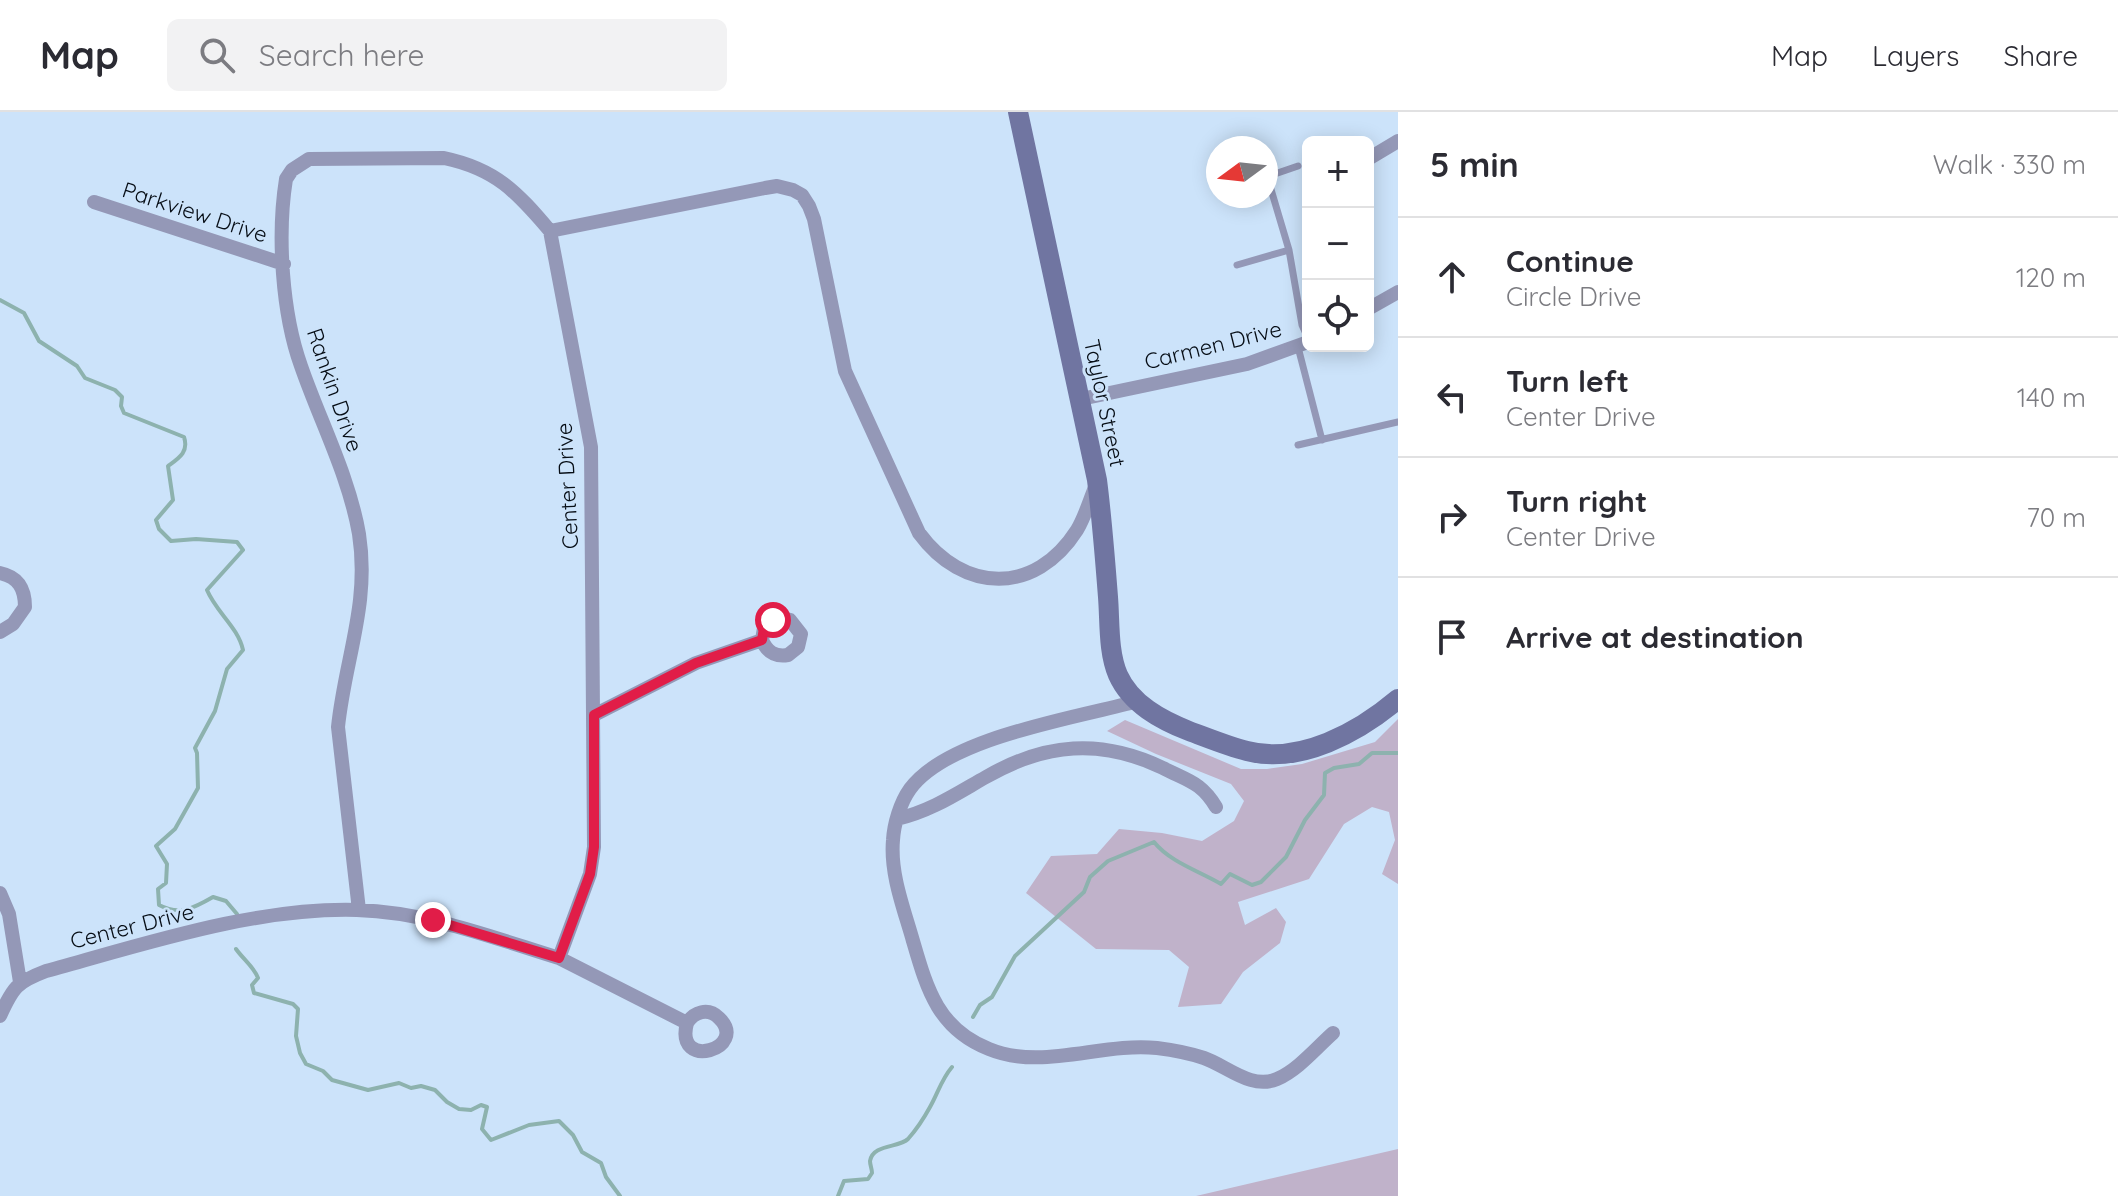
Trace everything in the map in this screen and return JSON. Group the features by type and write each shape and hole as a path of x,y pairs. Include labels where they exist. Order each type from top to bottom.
{"street":[{"name":"Taylor Street","path":"1018,112 1097,480 1113,659 1123,684 1138,701"},
{"path":"1374,155 1398,141"},
{"name":"Rankin Drive","path":"359,910 338,727 340,703 359,619 361,547 352,504 292,339 286,313 286,179 292,170 309,159 444,158 466,163 504,182 550,231"},
{"path":"550,231 777,186 802,195 814,219 841,357 850,387 919,533 933,552 956,569 993,579 1026,574 1045,565 1077,530 1097,480"},
{"name":"Parkview Drive","path":"94,202 284,264"},
{"name":"Center Drive","path":"20,982 46,971 217,927 288,913 359,910 433,920 559,958 590,874 594,847 591,447 550,231"},
{"path":"1374,306 1398,292"},
{"name":"Carmen Drive","path":"1081,399 1247,364 1302,343"},
{"path":"0,573 15,579 22,587 25,607 13,624 0,632"},
{"path":"594,715 696,663 762,640"},
{"path":"1333,1033 1288,1073 1263,1082 1249,1080 1205,1059 1155,1048 1132,1047 1030,1057 990,1050 958,1032 943,1015 926,986 894,870 893,837 910,788 932,769 965,751 1013,734 1138,701 1157,716 1196,734 1248,752 1276,755 1311,748 1344,734 1380,714 1398,699"},
{"path":"897,819 936,806 1011,765 1038,755 1091,747 1112,749 1142,758 1205,789 1216,807"},
{"path":"0,893 9,914 20,982 14,987 0,1016"},
{"path":"559,958 687,1023"}],"lane":[{"path":"1278,173 1298,166"},
{"path":"1276,208 1289,250 1302,325"},
{"path":"1237,265 1289,250"},
{"path":"1307,352 1322,440"},
{"path":"1298,445 1398,422"}],"shaded area":[{"path":"1398,719 1398,884 1382,874 1395,840 1389,812 1372,807 1344,824 1309,879 1238,902 1245,925 1276,908 1286,922 1280,943 1243,972 1221,1004 1178,1007 1189,967 1169,950 1096,949 1026,893 1051,856 1097,854 1119,829 1202,841 1234,821 1244,801 1231,784 1107,731 1125,720 1241,769 1267,769 1302,764 1375,742"},
{"path":"1398,1149 1398,1196 1196,1196"}],"waterway":[{"path":"0,300 24,313 39,341 77,366 85,378 115,390 122,397 124,413 184,437 184,451 168,466 173,500 156,520 159,529 171,541 237,542 243,550 207,590 237,634 243,650 227,669 215,711 195,748 198,788 175,829 156,846 167,864 166,883 158,889 159,905 174,910 187,909 213,897 226,901 237,914"},
{"path":"973,1017 980,1005 992,997 1015,956 1084,892 1090,877 1108,861 1154,842 1176,861 1221,884 1230,874 1252,885 1261,882 1286,857 1305,820 1324,795 1325,773 1334,768 1359,764 1372,753 1398,753"},
{"path":"236,949 258,978 252,985 254,993 293,1004 298,1009 296,1036 306,1064 323,1071 332,1080 368,1090 399,1083 411,1088 421,1086 435,1090 459,1109 471,1110 481,1105 487,1107 482,1129 491,1140 529,1125 559,1121 573,1135 582,1152 601,1163 606,1177 620,1196"},
{"path":"838,1196 844,1181 868,1179 872,1173 870,1161 876,1152 908,1139 952,1067"}],"route":[{"path":"433,920 559,958 590,874 594,847 594,715 696,663 762,640 764,628 773,620"}]}
